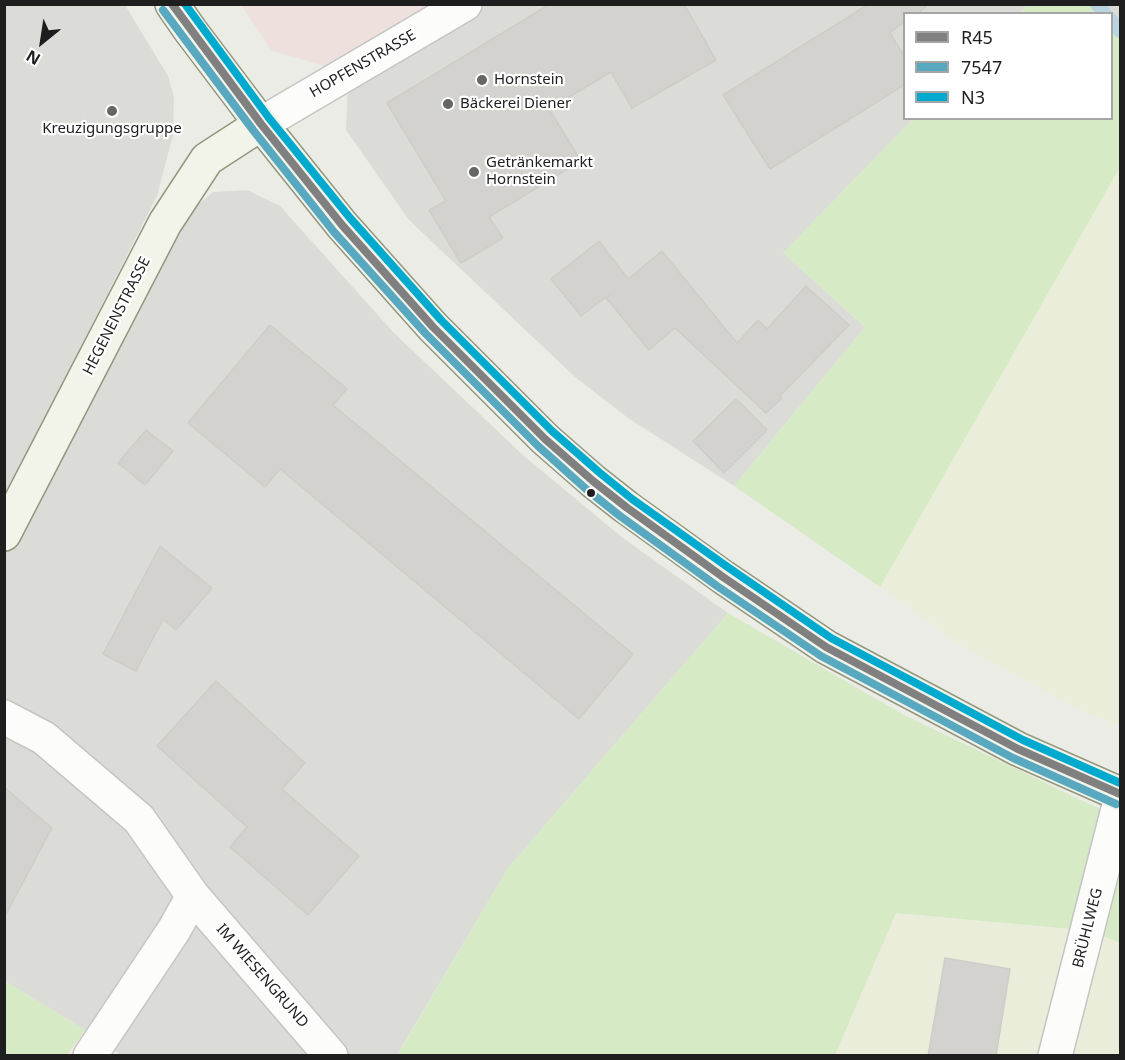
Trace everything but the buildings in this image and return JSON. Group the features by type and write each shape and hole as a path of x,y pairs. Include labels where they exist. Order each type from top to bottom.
{"main road":[{"path":"172,4 261,124 342,225 433,327 545,439 593,481 723,577 826,647 1018,749 1120,794"},
{"name":"HEGENENSTRASSE","path":"4,534 165,223 207,159 261,124"}],"street":[{"name":"HOPFENSTRASSE","path":"261,124 465,4"},
{"name":"IM WIESENGRUND","path":"4,717 44,738 139,819 193,896 331,1056"},
{"name":"BRÜHLWEG","path":"1055,1056 1120,801"},
{"path":"90,1056 174,930 193,896"}],"shaded area":[{"path":"5,4 125,5 168,76 174,97 173,135 157,196 5,496"},
{"path":"241,5 433,5 328,67 272,51"},
{"path":"482,5 1028,5 1020,12 903,12 903,120 912,120 783,253 865,327 734,486 628,418 575,377 409,220 346,130 348,84"},
{"path":"1094,5 1120,5 1120,36 1113,26 1113,12 1100,12"},
{"path":"247,190 280,206 394,333 524,456 623,538 728,613 508,868 397,1055 117,1055 118,1053 85,1030 5,981 4,552 57,446 174,226 213,192"}],"green space":[{"path":"1028,5 1094,5 1100,12 1020,12"},
{"path":"1113,26 1120,36 1120,167 880,587 734,486 865,327 783,253 912,120 1113,120"},
{"path":"1120,167 1120,726 1077,709 962,646 880,587"},
{"path":"728,613 904,715 1120,817 1120,943 1083,930 896,913 835,1055 397,1056 508,868"},
{"path":"896,913 1083,930 1120,943 1120,1055 835,1056"},
{"path":"5,981 85,1030 67,1055 5,1055"}],"waterway":[{"path":"1097,4 1103,12"},
{"path":"1113,22 1120,31"}],"transit line":[{"name":"R45","path":"172,4 261,124 342,225 433,327 545,439 593,481 723,577 826,647 1018,749 1120,794"},
{"name":"N3","path":"185,4 269,118 350,218 441,320 552,431 600,473 632,499 831,638 1023,740 1120,783"},
{"name":"7547","path":"163,10 253,130 334,232 426,334 538,446 586,489 717,586 821,656 1013,758 1116,804"}],"place":[{"name":"Hornstein","path":"482,80"},
{"name":"Bäckerei Diener","path":"448,104"},
{"name":"Kreuzigungsgruppe","path":"112,111"},
{"name":"Getränkemarkt Hornstein","path":"474,172"}]}
